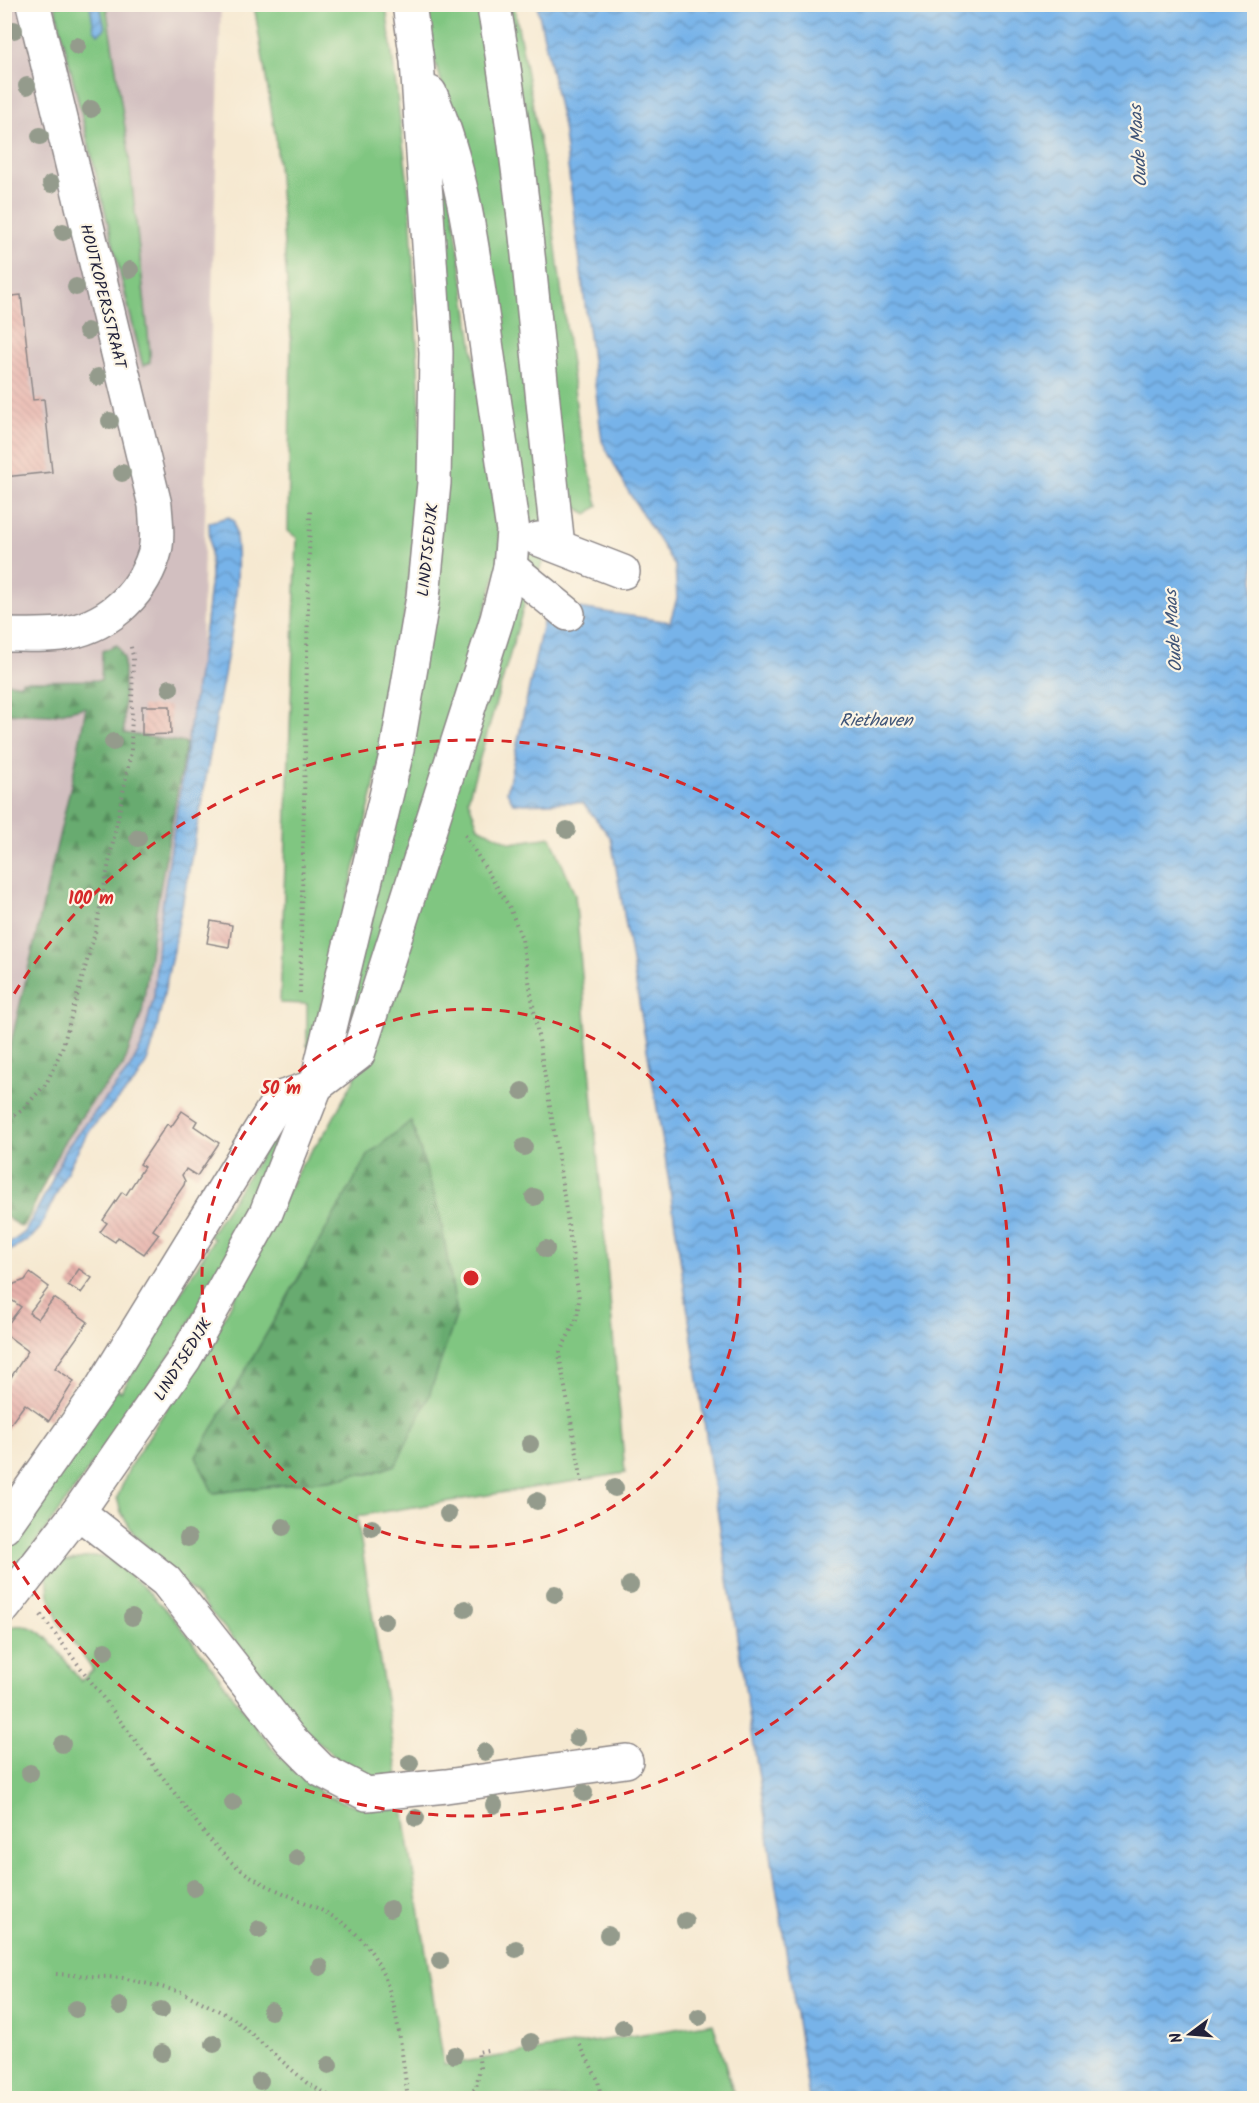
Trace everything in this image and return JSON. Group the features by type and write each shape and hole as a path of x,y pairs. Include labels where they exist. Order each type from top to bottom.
{"street":[{"name":"HOUTKOPERSSTRAAT","path":"33,4 155,505 157,530 154,554 131,597"},
{"name":"LINDTSEDIJK","path":"12,1598 78,1512 185,1358 266,1212 316,1086 396,755 423,597 434,483 436,352 417,61 409,4"},
{"path":"495,13 508,88 520,181 558,546"},
{"path":"4,1527 101,1389 280,1098 316,1086 358,1054 497,619 510,567 513,531 474,256 461,193 437,107 417,61"},
{"path":"513,531 623,572"},
{"path":"510,567 568,614"},
{"path":"4,635 60,634 95,625 131,597"},
{"path":"78,1512 166,1581 290,1739 321,1770 367,1794 446,1786 626,1761"}],"path":[{"path":"300,1004 310,511"},
{"path":"4,1121 21,1111 46,1084 62,1049 95,933 131,752 133,656 131,597"},
{"path":"440,797 510,908 522,939 555,1132 579,1298 577,1318 559,1354 582,1482"},
{"path":"12,1598 68,1650 209,1839 236,1866 269,1886 333,1916 352,1930 372,1951 384,1973 394,2000 408,2098"},
{"path":"56,1974 123,1978 182,1992 232,2018 307,2083 333,2098"},
{"path":"580,2045 598,2080 601,2098"},
{"path":"464,2098 476,2088 480,2067 478,2052 488,2050"}],"shaded area":[{"path":"5,5 221,5 198,741 150,1039 127,1082 58,1175 5,1180"}],"green space":[{"path":"55,5 106,5 128,147 150,352 150,362 143,366"},
{"path":"254,5 386,5 410,201 420,408 416,526 397,667 373,791 311,1048 307,1046 307,1004 280,1003 297,538 288,531 291,336 276,139"},
{"path":"421,5 514,5 548,186 579,427 598,506 587,514 570,503 526,599 468,799 478,827 511,843 551,837 575,895 625,1473 357,1516 398,1776 374,1777 348,1768 304,1730 287,1711 239,1645 195,1594 134,1534 121,1512 117,1498 130,1466 223,1320 300,1167 328,1128 370,1049 513,596 450,110 423,22","holes":["396,1465 369,1474 354,1474 344,1478 213,1493"]},
{"path":"434,152 445,154 502,555 354,1036 338,1049 414,720"},
{"path":"117,645 124,658 124,733 186,743 156,911 142,1013 123,1066 93,1100 62,1145 26,1223 21,1227 5,1216 5,1069 73,776 86,707 51,715 5,713 5,683 101,680 102,651"},
{"path":"289,1112 256,1201 177,1346 5,1586 5,1541 113,1387 121,1392 165,1321 158,1316 162,1308 169,1312 214,1239 209,1236"},
{"path":"411,1121 439,1210 457,1313 429,1396 396,1465 369,1474 354,1474 344,1478 213,1493 196,1457 369,1154"},
{"path":"94,1556 119,1566 154,1597 180,1626 269,1744 304,1780 332,1798 349,1804 385,1809 403,1808 444,2065 713,2023 735,2098 5,2098 5,1629 18,1625 40,1632 58,1650 81,1681 93,1670 59,1623 49,1595 47,1576 58,1563"}],"water":[{"path":"90,5 100,5 105,29 98,34 94,29"},
{"path":"537,5 1254,5 1254,2098 809,2098 715,1496 664,1149 611,838 583,803 513,803 507,792 547,603 670,622 677,598 675,566 628,491 602,441 563,126"},
{"path":"229,517 234,521 237,546 233,620 195,840 154,1041 137,1080 90,1129 40,1228 32,1237 5,1254 5,1247 25,1232 50,1185 65,1150 130,1068 141,1047 154,996 159,927 206,622 211,576 209,522"}],"building":[{"path":"21,295 33,400 44,399 52,472 4,477 4,297"},
{"path":"142,706 170,706 171,734 142,735"},
{"path":"211,921 232,925 229,947 207,943"},
{"path":"182,1111 197,1121 194,1126 219,1143 197,1176 186,1169 182,1175 184,1185 153,1230 159,1234 144,1254 118,1237 115,1242 100,1232 107,1223 103,1220 122,1192 126,1195 144,1167 140,1164 167,1124 171,1127"},
{"path":"79,1269 92,1278 81,1293 68,1285"},
{"path":"30,1273 49,1287 29,1313 38,1319 54,1298 88,1322 55,1368 74,1381 49,1421 25,1404 4,1433 4,1388 28,1351 4,1333 4,1329 21,1307 6,1296 14,1284 25,1280"}],"water label":[{"name":"Oude Maas","path":"1138,146"},
{"name":"Oude Maas","path":"1173,631"},
{"name":"Riethaven","path":"876,720"}]}
